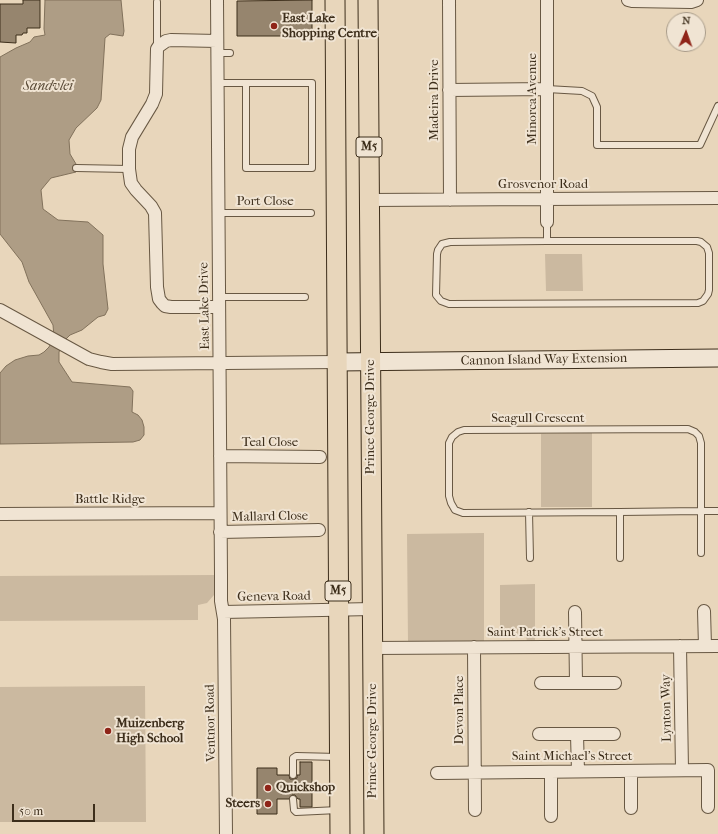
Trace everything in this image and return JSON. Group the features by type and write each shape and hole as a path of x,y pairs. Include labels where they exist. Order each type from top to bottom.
{"main road":[{"name":"M5","path":"335,0 340,834"},
{"name":"Prince George Drive","path":"368,0 374,834"}],"street":[{"name":"East Lake Drive","path":"217,0 220,532 221,601 223,612"},
{"name":"Madeira Drive","path":"449,0 450,200"},
{"name":"Minorca Avenue","path":"547,0 547,222"},
{"path":"628,0 690,2 697,0"},
{"path":"217,40 166,41 159,46 157,49 156,94 152,104 130,142 129,169 131,183 151,206 155,213 157,287 159,299 162,303 172,307 219,302"},
{"path":"449,90 547,89"},
{"name":"Grosvenor Road","path":"369,200 718,198"},
{"path":"0,310 90,359 112,364 337,362"},
{"name":"Cannon Island Way Extension","path":"337,362 718,358"},
{"name":"Teal Close","path":"220,456 320,457"},
{"name":"Battle Ridge","path":"0,514 220,513"},
{"name":"Mallard Close","path":"220,532 319,530"},
{"name":"Geneva Road","path":"223,612 372,609"},
{"path":"704,611 705,646"},
{"name":"Ventnor Road","path":"223,612 226,834"},
{"path":"575,612 576,683"},
{"name":"Lynton Way","path":"680,646 682,770"},
{"name":"Saint Patrick's Street","path":"372,648 718,646"},
{"name":"Devon Place","path":"474,647 475,810"},
{"path":"541,683 615,683"},
{"path":"539,734 614,734"},
{"path":"577,734 578,771"},
{"name":"Saint Michael's Street","path":"437,772 708,770 708,807"},
{"path":"631,771 631,808"},
{"path":"551,772 551,816"}],"lane":[{"path":"157,2 157,49"},
{"path":"217,53 230,53"},
{"path":"217,83 246,83 312,83 312,168 246,168 246,83"},
{"path":"547,89 582,91 592,96 597,107 597,145 700,145 718,106"},
{"path":"76,168 129,169"},
{"name":"Port Close","path":"218,213 311,213"},
{"path":"547,222 547,241"},
{"path":"547,241 701,242 707,247 709,253 708,294 703,301 698,303 449,304 441,301 436,295 437,254 442,244 450,242 547,241"},
{"path":"219,302 305,297"},
{"name":"Seagull Crescent","path":"701,554 701,511 701,443 699,436 695,432 688,429 464,430 458,432 452,437 449,443 449,496 455,510 464,513 529,512 620,512 701,511 718,511"},
{"path":"529,512 530,558"},
{"path":"620,512 620,558"},
{"path":"293,775 294,758 296,756 339,757"},
{"path":"293,799 294,810 296,812 339,810"}],"shaded area":[{"path":"545,254 582,254 583,291 546,291"},
{"path":"592,433 592,507 541,507 541,434"},
{"path":"484,533 484,642 408,643 407,534"},
{"path":"214,575 214,595 207,603 198,605 198,620 0,621 0,576"},
{"path":"535,584 535,641 527,641 526,637 500,637 500,585"},
{"path":"145,686 146,822 0,822 0,687"}],"water":[{"name":"Sandvlei","path":"45,0 121,0 124,31 123,36 110,34 105,38 101,100 97,108 76,128 69,140 70,154 76,164 76,172 51,178 41,190 43,209 58,220 88,222 103,235 103,264 108,309 105,315 98,317 82,330 70,335 64,341 59,352 59,362 72,382 130,387 133,391 132,412 138,415 142,420 144,427 144,435 140,440 133,442 0,444 0,373 6,366 15,360 28,356 39,355 44,352 49,347 54,337 53,325 29,282 22,262 0,234 0,57 30,42 34,37 45,35"}],"building":[{"path":"23,0 40,0 40,28 27,28 27,33 16,35 16,43 0,42 0,4 23,4"},
{"name":"East Lake Shopping Centre","path":"312,0 312,36 237,36 237,1"},
{"path":"300,762 312,762 312,807 300,807 300,799 298,799 295,795 292,795 289,799 277,799 277,814 257,814 257,768 277,768 277,775 289,775 290,779 293,779 297,778 297,775 300,775"}],"place":[{"name":"East Lake Shopping Centre","path":"274,26"},
{"name":"Muizenberg High School","path":"108,731"},
{"name":"Quickshop","path":"268,788"},
{"name":"Steers","path":"268,804"}]}
